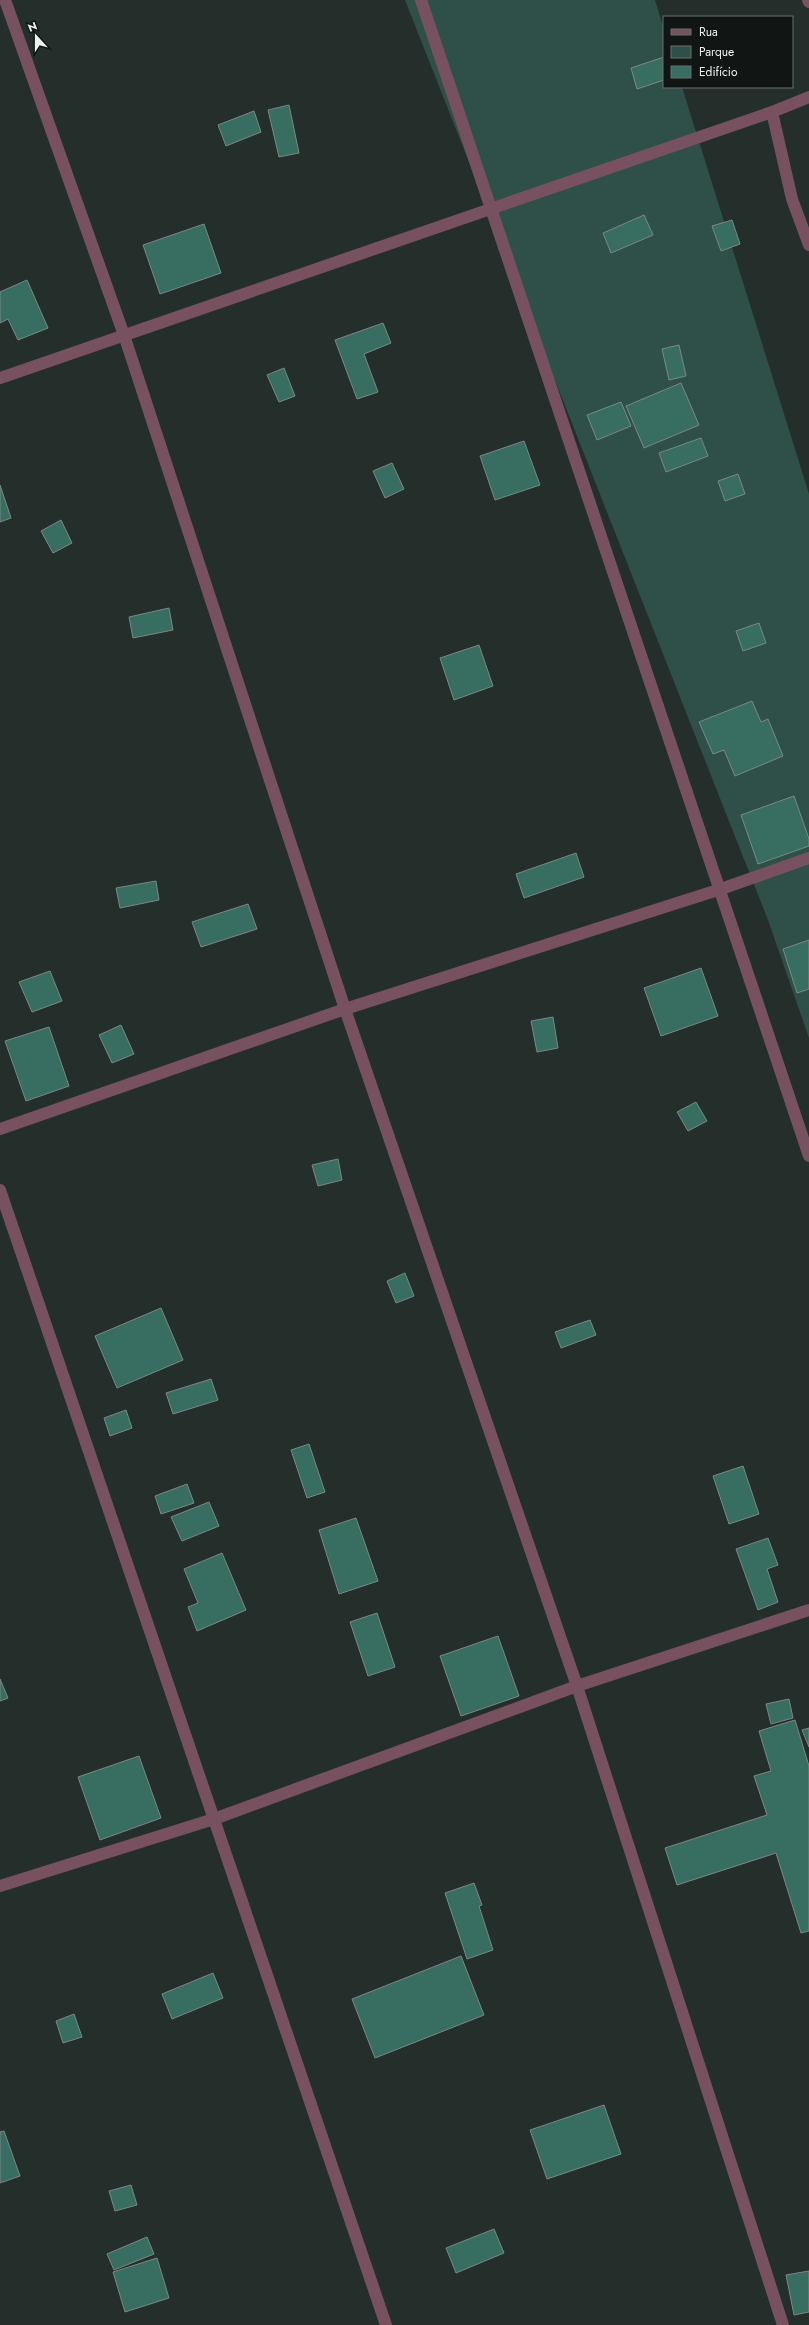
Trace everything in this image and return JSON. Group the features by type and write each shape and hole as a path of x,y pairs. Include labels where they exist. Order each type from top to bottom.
{"street":[{"path":"5,0 124,335 345,1009 577,1686 783,2325"},
{"path":"421,0 721,889 809,1156"},
{"path":"0,378 491,207 772,112 809,97"},
{"path":"772,112 792,199 809,245"},
{"path":"0,1129 345,1009 721,889 809,858"},
{"path":"0,1190 386,2325"},
{"path":"0,1886 214,1819 577,1686 809,1610"}],"green space":[{"path":"405,0 655,0 663,27 663,88 682,88 809,494 809,1038 768,920"}],"building":[{"path":"663,57 663,80 637,89 631,68"},
{"path":"289,105 299,153 279,157 268,110"},
{"path":"254,111 261,132 226,146 218,125"},
{"path":"644,215 653,235 611,253 603,233"},
{"path":"732,220 740,244 721,251 712,226"},
{"path":"204,224 221,273 160,294 143,245"},
{"path":"27,280 48,328 18,340 8,319 0,323 0,292"},
{"path":"383,323 391,343 364,354 378,392 357,399 335,340"},
{"path":"679,345 686,376 669,380 662,349"},
{"path":"284,368 295,396 279,402 267,375"},
{"path":"681,383 699,425 644,448 626,406"},
{"path":"621,402 631,426 597,440 587,415"},
{"path":"701,438 708,456 666,472 659,453"},
{"path":"524,441 540,485 495,500 480,456"},
{"path":"392,463 404,489 385,498 373,471"},
{"path":"738,474 745,494 725,501 718,481"},
{"path":"0,485 11,518 0,522"},
{"path":"61,520 72,543 53,553 41,531"},
{"path":"169,608 173,630 133,638 129,617"},
{"path":"759,623 766,643 743,651 736,631"},
{"path":"479,645 493,686 454,700 440,658"},
{"path":"752,701 761,722 768,719 783,756 735,776 724,750 713,754 699,722"},
{"path":"794,796 809,839 809,846 758,864 741,815"},
{"path":"576,853 584,877 524,898 516,874"},
{"path":"156,881 159,900 120,908 116,888"},
{"path":"248,904 257,929 201,947 192,922"},
{"path":"809,940 809,989 797,993 783,949"},
{"path":"701,968 718,1016 661,1036 644,988"},
{"path":"50,971 62,1001 32,1012 19,982"},
{"path":"553,1017 558,1048 537,1052 531,1021"},
{"path":"121,1025 134,1054 112,1063 99,1035"},
{"path":"49,1027 69,1086 26,1101 5,1041"},
{"path":"696,1102 707,1121 688,1131 677,1112"},
{"path":"338,1159 342,1180 318,1186 312,1165"},
{"path":"405,1273 414,1296 396,1303 387,1281"},
{"path":"161,1308 183,1360 117,1388 95,1336"},
{"path":"590,1320 596,1335 561,1348 555,1332"},
{"path":"211,1379 218,1400 173,1414 166,1393"},
{"path":"126,1410 132,1428 110,1436 104,1418"},
{"path":"309,1444 325,1492 307,1498 291,1450"},
{"path":"743,1466 759,1514 729,1524 713,1476"},
{"path":"187,1484 194,1503 161,1514 155,1496"},
{"path":"209,1502 219,1526 182,1541 171,1517"},
{"path":"356,1518 378,1581 339,1594 319,1530"},
{"path":"768,1538 778,1565 767,1569 778,1602 758,1610 736,1549"},
{"path":"222,1553 246,1610 197,1631 188,1607 198,1603 184,1569"},
{"path":"377,1613 395,1667 368,1676 350,1622"},
{"path":"498,1636 519,1696 461,1716 440,1656"},
{"path":"0,1679 8,1698 0,1701"},
{"path":"789,1699 793,1718 771,1724 766,1704"},
{"path":"795,1720 809,1766 809,1931 801,1933 776,1853 677,1885 665,1848 767,1815 754,1776 771,1771 759,1731"},
{"path":"809,1728 809,1747 802,1730"},
{"path":"139,1756 161,1818 100,1840 78,1777"},
{"path":"474,1883 482,1905 479,1906 493,1950 467,1959 445,1893"},
{"path":"461,1956 484,2015 375,2058 352,1999"},
{"path":"213,1973 223,1998 172,2019 162,1994"},
{"path":"74,2014 82,2037 63,2043 56,2021"},
{"path":"604,2105 621,2154 547,2179 530,2130"},
{"path":"4,2131 20,2176 0,2183 0,2132"},
{"path":"131,2185 137,2205 115,2211 109,2191"},
{"path":"494,2229 504,2253 456,2273 446,2248"},
{"path":"147,2237 154,2254 114,2270 107,2254"},
{"path":"157,2258 169,2298 125,2312 113,2272"},
{"path":"809,2271 809,2312 794,2315 786,2275"}]}
